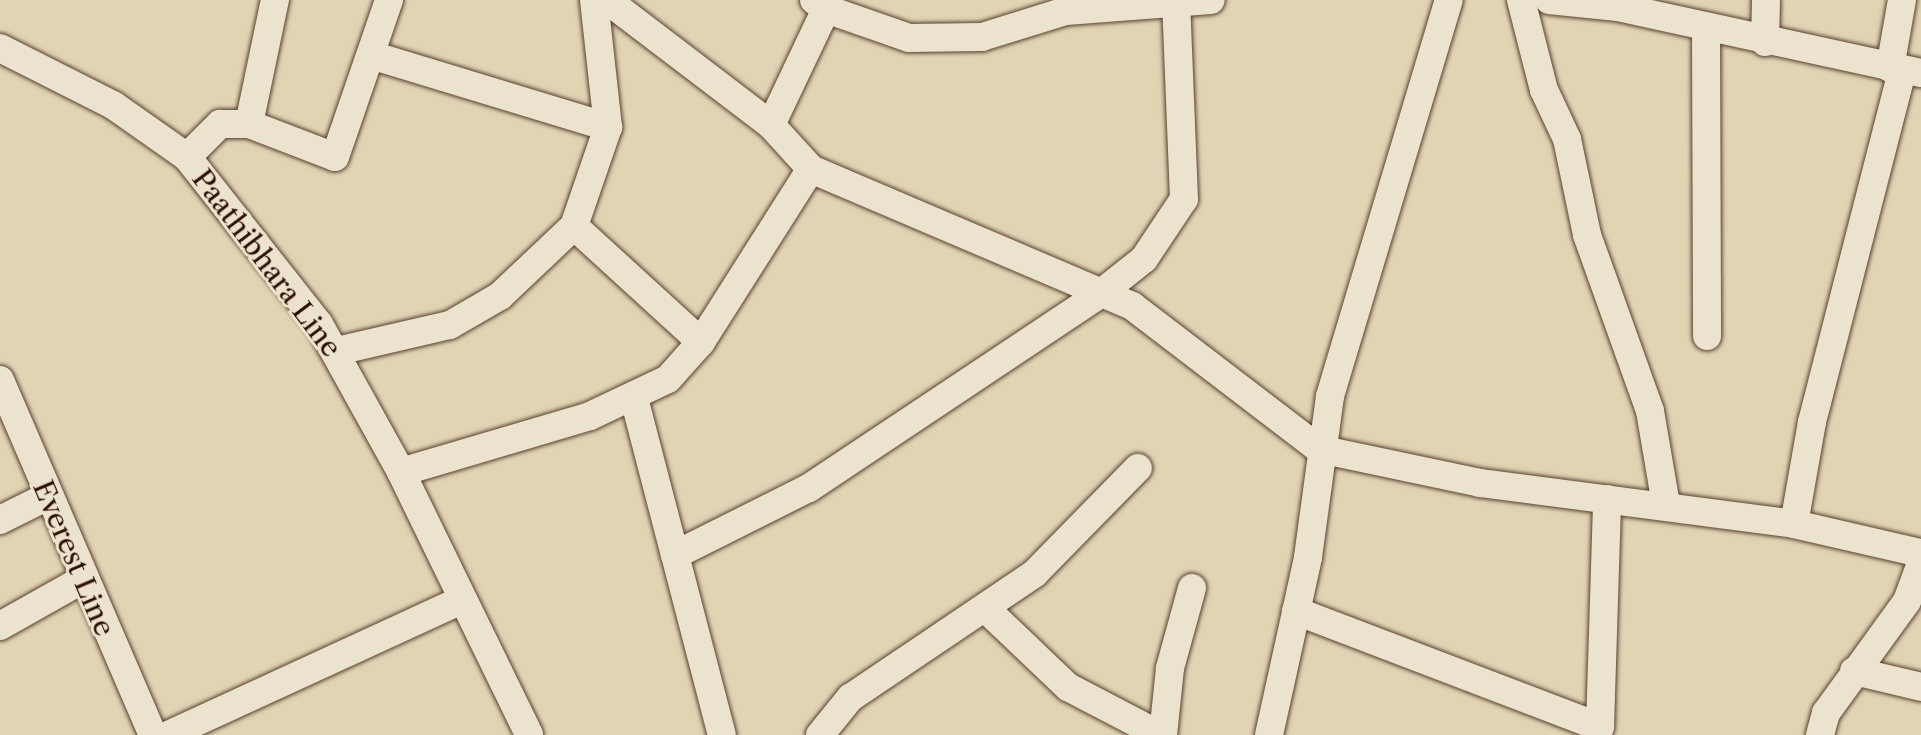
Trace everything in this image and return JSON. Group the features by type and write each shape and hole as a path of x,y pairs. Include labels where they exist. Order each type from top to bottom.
{"street":[{"path":"249,124 275,0"},
{"path":"187,157 220,124 249,124 335,157 389,0"},
{"path":"337,351 450,325 500,296 574,226 608,127 594,0"},
{"path":"607,0 771,125 811,169 1132,306 1319,449 1480,483 1794,524 1921,553"},
{"path":"771,125 820,4 909,38 982,37 1066,11 1211,0"},
{"path":"1269,735 1296,611 1319,449 1449,0"},
{"path":"1521,0 1544,90 1567,139 1587,235 1650,411 1666,505"},
{"path":"1549,0 1618,7 1904,71"},
{"path":"1765,42 1766,0"},
{"path":"1794,524 1812,422 1904,71 1902,0"},
{"path":"675,555 809,488 1100,294 1144,259 1184,199 1176,2"},
{"path":"1706,29 1707,336"},
{"name":"Paathibhara Line","path":"0,48 113,105 187,157 337,351 401,472 459,601 529,735"},
{"path":"371,55 608,127"},
{"path":"401,472 634,398 668,379 701,342 811,169"},
{"path":"574,226 701,342"},
{"name":"Everest Line","path":"0,380 16,404 46,497 80,581 153,735"},
{"path":"634,398 722,735"},
{"path":"820,735 850,698 1035,573 1138,468"},
{"path":"0,520 46,497"},
{"path":"1296,611 1599,731 1607,499"},
{"path":"1820,735 1854,671 1907,601 1921,563"},
{"path":"0,626 80,581"},
{"path":"985,608 1068,687 1162,735 1170,668 1192,588"},
{"path":"168,735 459,601"},
{"path":"1854,671 1921,687"}]}
